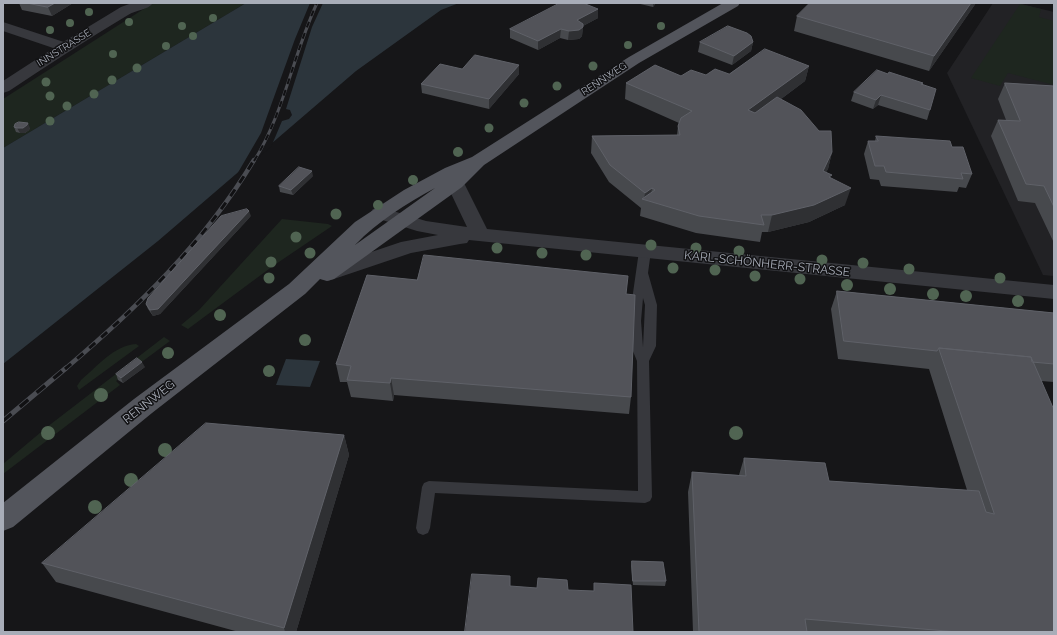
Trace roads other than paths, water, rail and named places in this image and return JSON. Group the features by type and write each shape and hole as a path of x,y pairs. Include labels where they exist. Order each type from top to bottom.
{"main road":[{"name":"RENNWEG","path":"3,519 143,406 297,289 348,239 380,214 451,172 478,161 634,60 733,3"},
{"name":"RENNWEG","path":"297,289 327,274 455,183 478,161"}],"street":[{"name":"INNSTRASSE","path":"3,88 65,47 130,7 146,3"},
{"path":"3,26 65,47"},
{"path":"455,183 476,225 479,235"},
{"name":"KARL-SCHÖNHERR-STRASSE","path":"380,214 443,231 1054,292"},
{"name":"KARL-SCHÖNHERR-STRASSE","path":"327,274 408,247 479,235"}],"lane":[{"path":"423,528 429,487 645,498 643,361 650,346 651,305 643,274 645,252"}],"railway":[{"path":"254,161 264,143 281,104 301,43 317,3"},
{"path":"65,369 144,298 168,272 214,219 254,160"},
{"path":"3,421 66,368"}]}
